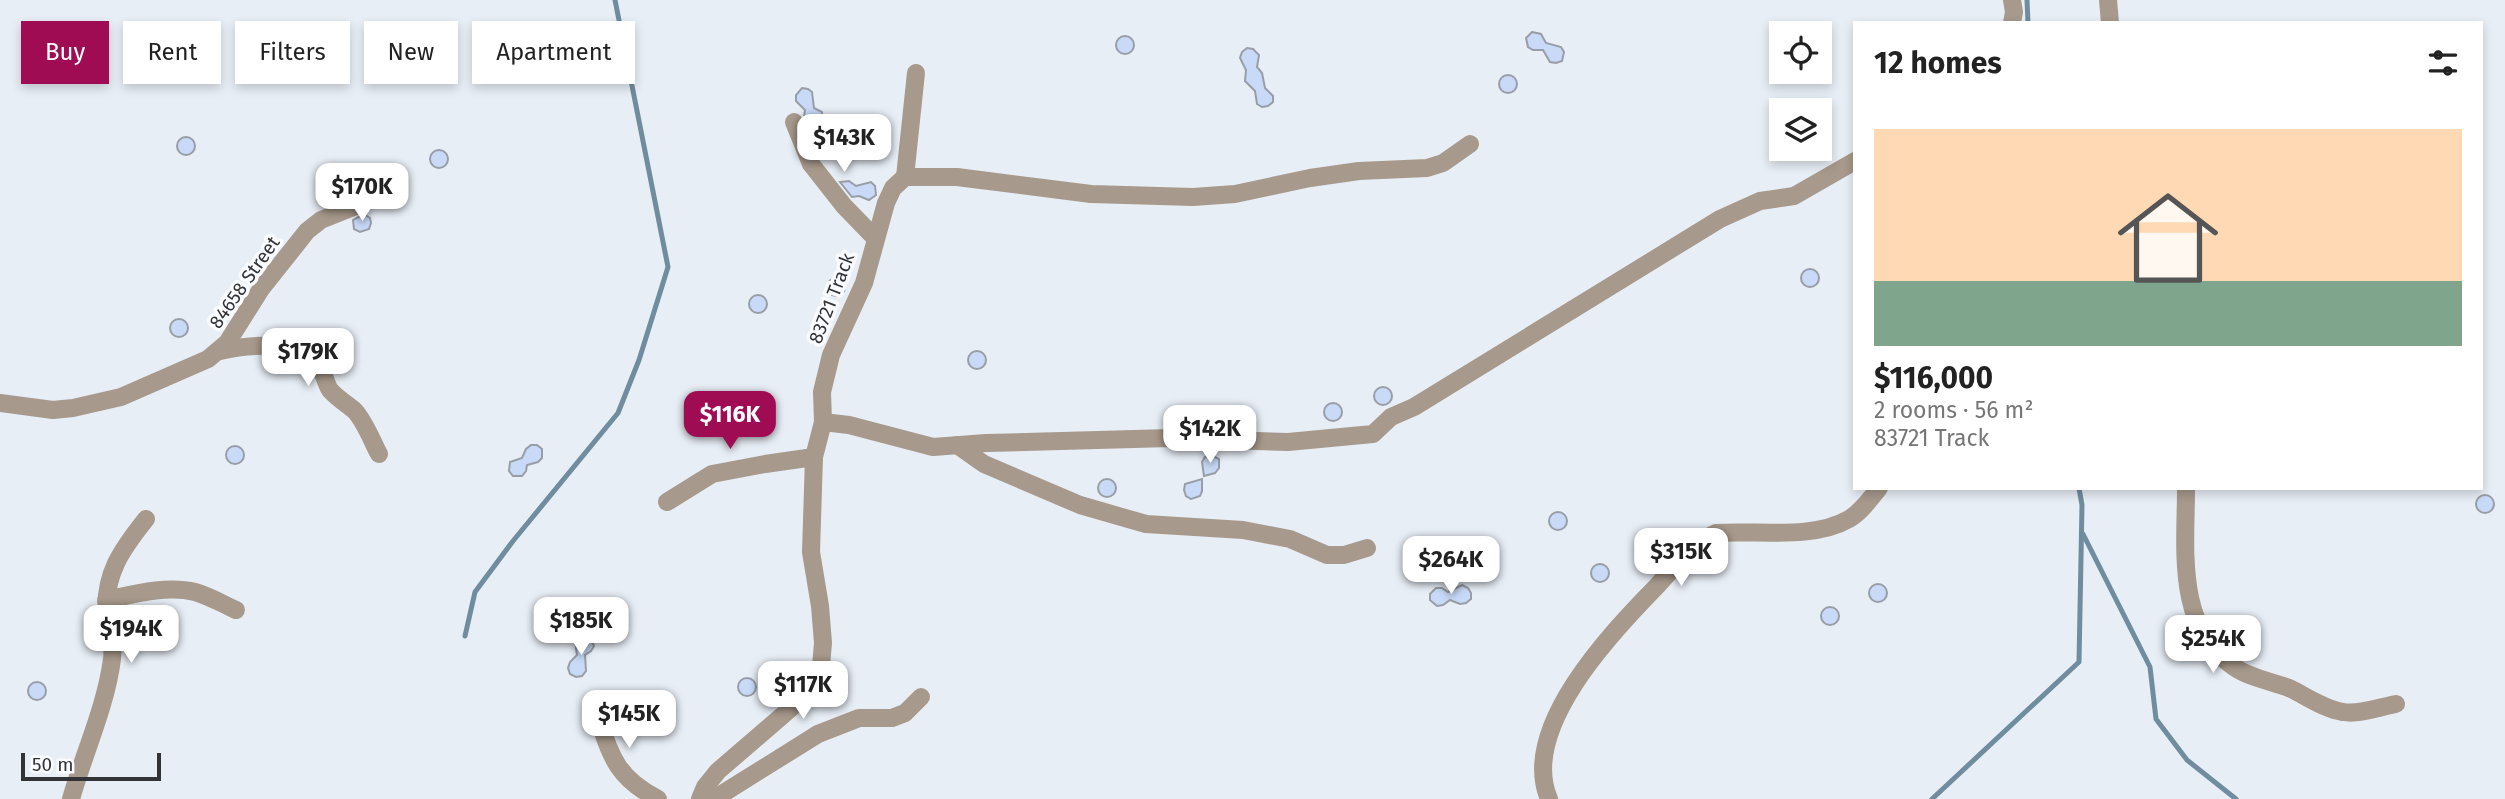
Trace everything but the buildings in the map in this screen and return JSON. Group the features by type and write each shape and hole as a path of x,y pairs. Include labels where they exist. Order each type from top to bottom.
{"street":[{"path":"2012,0 2012,21"},
{"path":"2108,0 2110,21"},
{"path":"916,73 905,177 957,177 1091,194 1193,197 1235,194 1310,178 1360,171 1427,168 1443,163 1470,144"},
{"path":"794,122 811,164 844,206 875,238"},
{"path":"823,422 849,425 933,447 1170,438 1288,442 1373,434 1391,417 1414,407 1720,219 1760,201 1794,196 1853,162"},
{"name":"83721 Track","path":"701,799 705,787 718,771 810,689 821,666 823,643 820,606 811,552 814,457 823,422 822,392 831,355 864,284 875,238 893,188 905,177"},
{"name":"84658 Street","path":"0,403 53,410 73,408 121,397 208,359 220,351 261,289 307,231 321,220 356,206"},
{"path":"220,351 247,345 269,345 301,352 318,364 328,387 340,401 356,412 379,454"},
{"path":"957,445 984,464 1080,505 1146,524 1243,530 1290,539 1327,555 1344,555 1367,548"},
{"path":"667,502 712,474 814,457"},
{"path":"1549,799 1544,770 1547,741 1560,706 1577,677 1636,607 1692,548 1704,538 1716,533 1811,531 1835,526 1850,519 1863,508 1877,490"},
{"path":"2186,490 2184,568 2196,617 2210,646 2235,668 2334,710 2351,713 2396,704"},
{"path":"71,799 106,692 112,659 113,645 106,600 112,568 122,549 146,519"},
{"path":"106,600 142,592 194,592 236,610"},
{"path":"714,799 818,734 859,718 892,718 905,713 921,697"},
{"path":"595,708 612,760 635,784 658,799"}],"waterway":[{"path":"465,636 475,592 513,541 618,413 639,360 668,267 615,0"},
{"path":"2027,0 2028,21"},
{"path":"1932,799 2079,662 2082,505 2079,490"},
{"path":"2083,534 2150,667 2156,719 2187,760 2236,799"}]}
